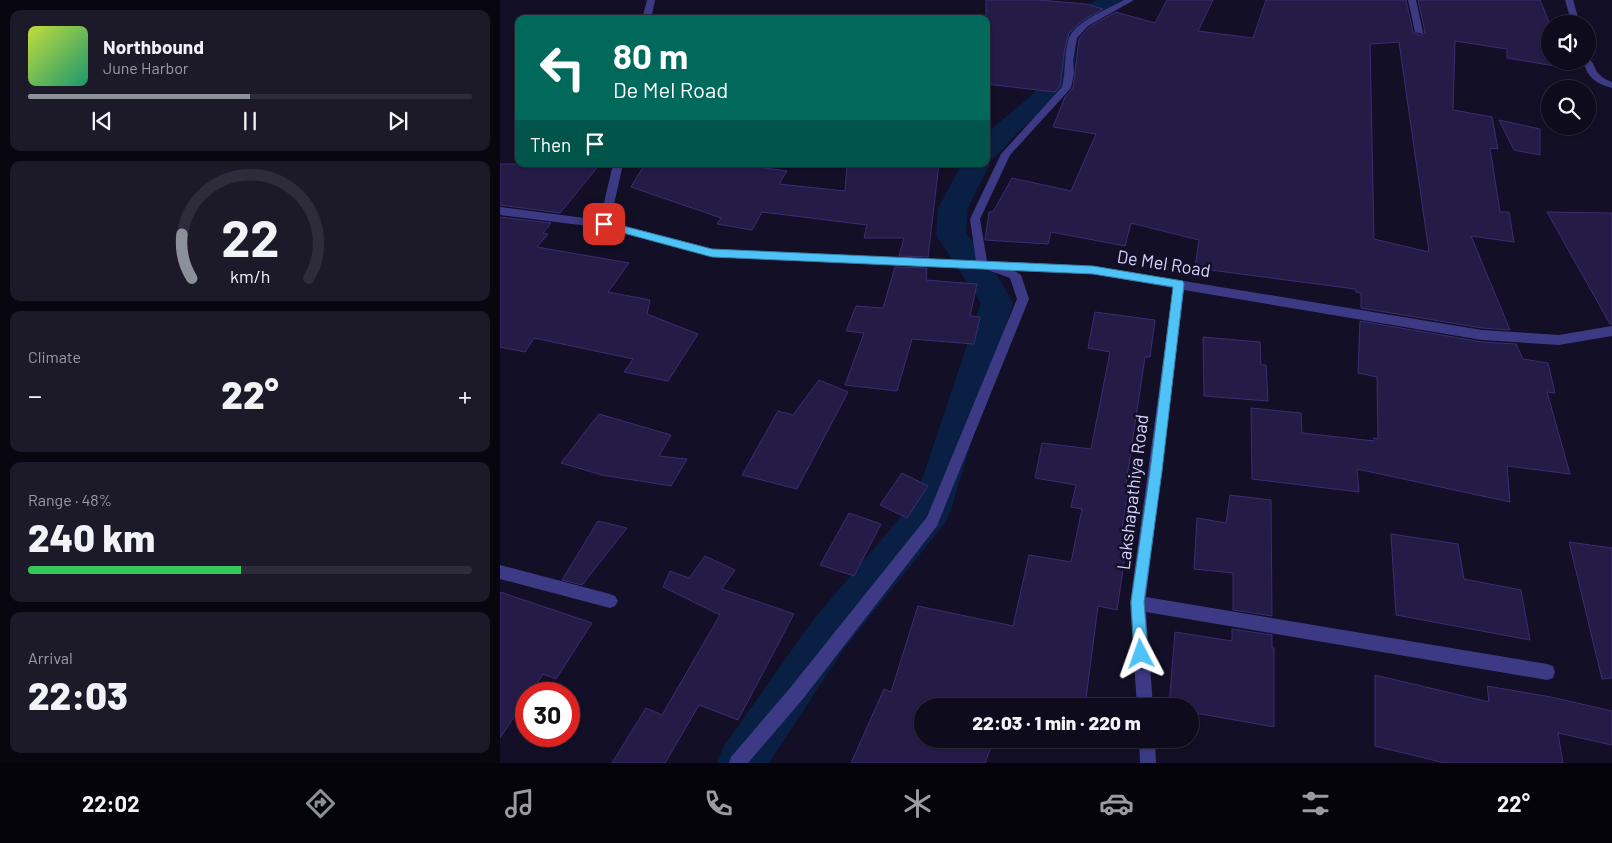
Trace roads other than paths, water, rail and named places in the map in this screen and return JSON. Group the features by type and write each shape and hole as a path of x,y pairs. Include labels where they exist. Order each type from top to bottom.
{"street":[{"path":"647,15 651,0"},
{"path":"737,763 796,694 932,521 1023,300 1015,275 982,264 975,219 1006,154 1066,88 1070,73 1069,60 1073,38 1085,24 1130,0"},
{"path":"1412,0 1419,32"},
{"path":"1569,0 1573,15"},
{"path":"1589,70 1596,79 1612,85"},
{"path":"604,224 617,167"},
{"name":"De Mel Road","path":"500,210 604,224 712,253 1093,270 1482,335 1559,340 1612,331"},
{"name":"Lakshapathiya Road","path":"1144,698 1138,602 1179,284"},
{"path":"500,572 610,601"},
{"path":"1138,602 1548,672"},
{"path":"1147,748 1148,763"}],"waterway":[{"path":"990,147 1008,127 1054,88 1061,73 1065,34 1077,19 1115,0"},
{"path":"741,763 828,635 931,510 997,303 986,283 951,235 953,208 974,167"}]}
